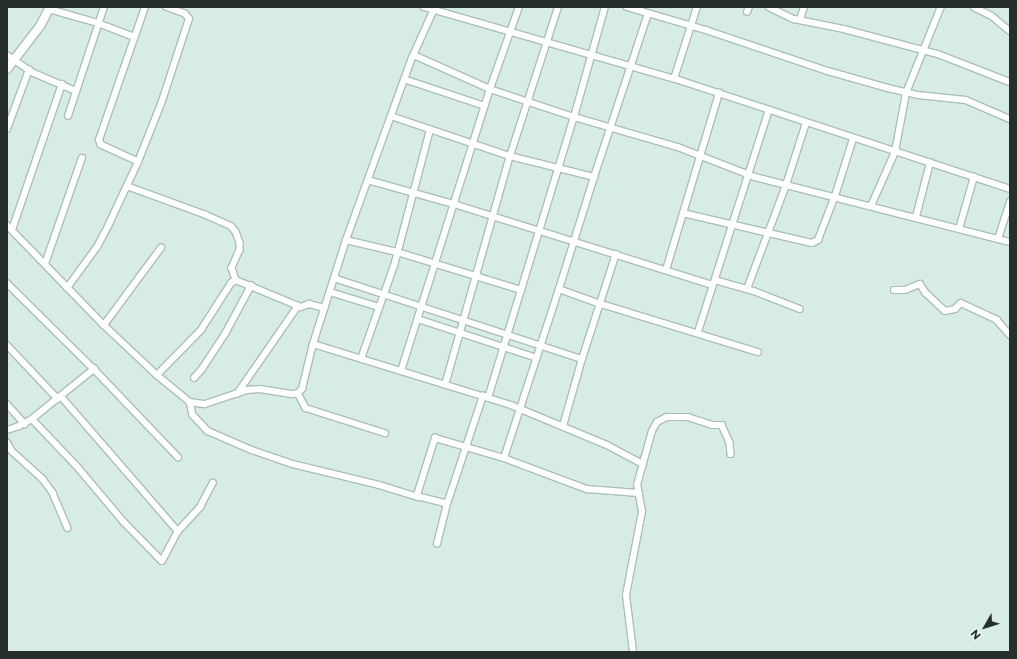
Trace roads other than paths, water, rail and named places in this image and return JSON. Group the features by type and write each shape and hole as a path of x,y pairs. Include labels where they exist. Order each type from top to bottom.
{"main road":[{"path":"7,69 40,26 50,8"}],"street":[{"path":"68,116 104,7"},
{"path":"138,162 101,146 99,140 145,7"},
{"path":"67,288 97,247 138,162 161,104 189,19 185,14 166,7"},
{"path":"424,7 435,8 674,79 1010,189"},
{"path":"401,371 490,89 519,7"},
{"path":"444,385 510,156 529,102 558,7"},
{"path":"437,544 447,504 465,447 486,397 504,347 574,117 605,7"},
{"path":"627,7 691,26 828,71 906,93 966,100 1010,119"},
{"path":"674,79 697,7"},
{"path":"769,7 800,20 938,54 1010,82"},
{"path":"800,20 804,7"},
{"path":"871,206 895,152 906,93 940,7"},
{"path":"974,7 992,16 1010,31"},
{"path":"50,8 98,23 134,37"},
{"path":"7,225 104,325 157,375 190,402 205,404 248,390 260,389 292,394 298,393 302,389 313,344 346,240 404,79 435,8"},
{"path":"504,458 648,14"},
{"path":"414,54 490,89 700,156 749,175 1010,242"},
{"path":"7,55 29,70 76,91"},
{"path":"7,129 29,70"},
{"path":"404,79 485,106"},
{"path":"12,230 62,84"},
{"path":"666,270 719,93"},
{"path":"698,332 769,110"},
{"path":"391,116 510,156 557,169 594,177"},
{"path":"747,289 786,185 806,122"},
{"path":"361,359 384,295 397,252 430,130"},
{"path":"683,213 812,243 818,240 835,196 854,138"},
{"path":"45,264 82,158"},
{"path":"916,217 930,163"},
{"path":"959,229 974,177"},
{"path":"368,180 575,240 666,270 747,289 800,308"},
{"path":"127,186 204,214 230,226 236,232 240,243 240,250 232,268 236,280 298,306 304,307 309,304 325,308"},
{"path":"998,239 1010,202"},
{"path":"346,240 436,263 521,290"},
{"path":"104,325 161,248"},
{"path":"563,426 582,359 616,254"},
{"path":"334,278 582,359"},
{"path":"157,375 201,330 231,283 236,280"},
{"path":"894,290 905,290 920,284 926,293 945,311 954,308 961,303 997,320 1010,334"},
{"path":"8,286 94,369 178,457"},
{"path":"194,378 221,341 251,286"},
{"path":"559,289 601,304 698,332 758,352"},
{"path":"330,292 379,307"},
{"path":"237,394 298,306"},
{"path":"418,319 537,358"},
{"path":"313,344 486,397 563,426 643,464"},
{"path":"7,345 60,398 178,531"},
{"path":"7,430 32,420 94,369"},
{"path":"298,393 306,408 385,433"},
{"path":"190,402 194,415 208,431 252,450 293,464 379,485 418,498 447,504"},
{"path":"7,404 25,424"},
{"path":"633,652 626,595 642,512 637,485 657,422 667,417 688,417 712,425 722,425 730,443 731,454"},
{"path":"32,420 76,465 124,522 162,561 178,531 200,507 213,483"},
{"path":"418,498 416,492 435,438 504,458 587,489 638,493"},
{"path":"7,442 12,451 43,479 53,493 68,528"}]}
